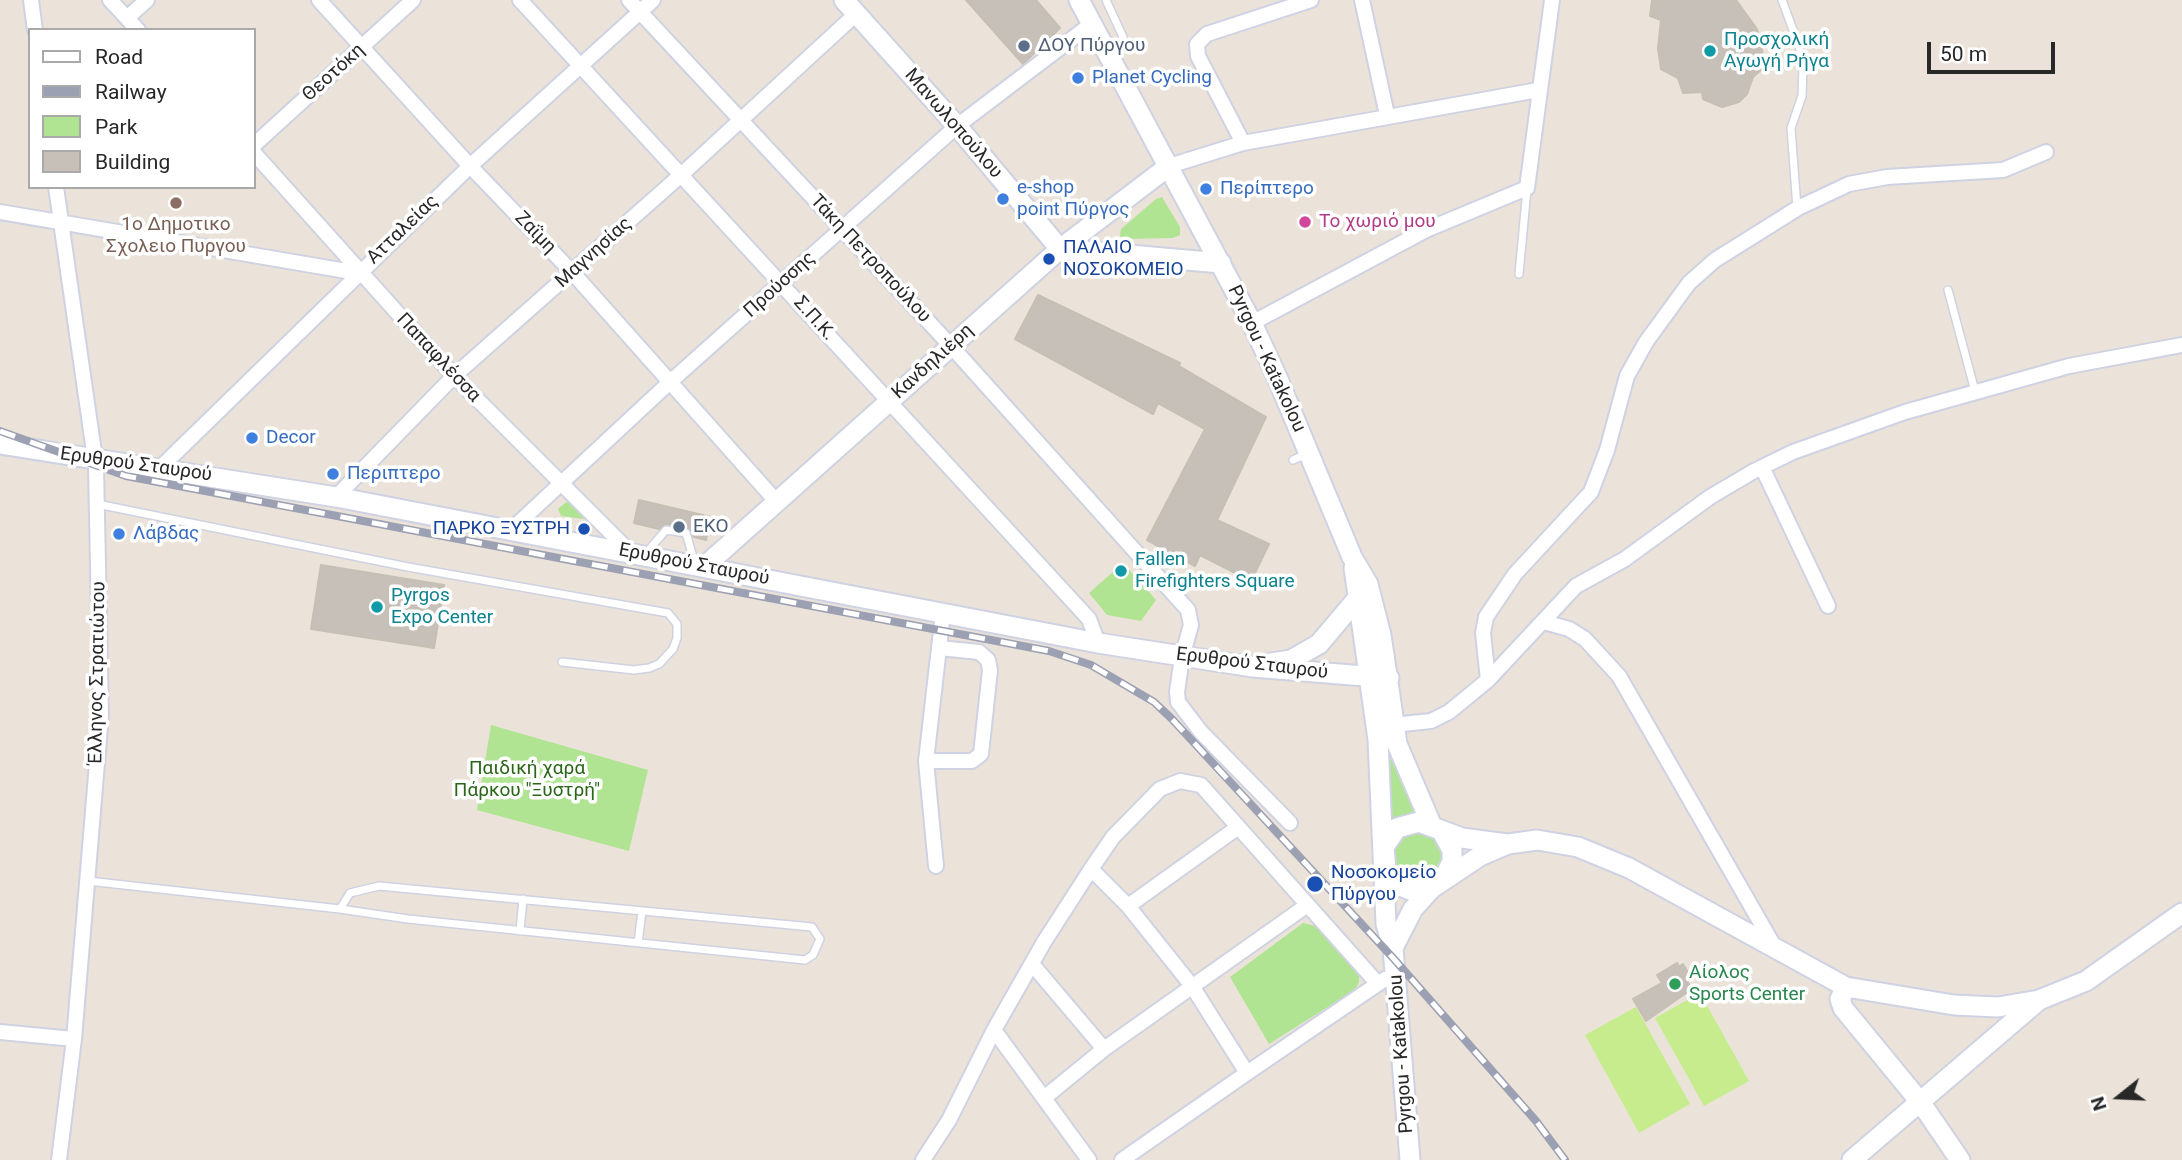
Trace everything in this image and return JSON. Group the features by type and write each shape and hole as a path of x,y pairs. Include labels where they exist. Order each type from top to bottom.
{"main road":[{"name":"Pyrgou - Katakolou","path":"1079,0 1090,25 1252,323 1301,456 1368,584 1376,609 1380,678 1378,740 1386,924 1393,948 1410,1160"},
{"name":"Μανωλοπούλου","path":"850,7 957,126 1060,249"},
{"name":"Κανδηλιέρη","path":"700,565 890,402 1060,249 1168,166"},
{"path":"1060,249 1221,263"},
{"name":"Ερυθρού Σταυρού","path":"0,444 96,461 160,467 336,497 1098,643 1253,667 1380,678"},
{"name":"Pyrgou - Katakolou","path":"1352,556 1357,598 1394,725 1397,744 1436,827 1452,850 1452,862 1437,885 1413,909 1393,948"},
{"path":"1253,667 1291,660 1319,644 1357,598"},
{"name":"Pyrgou - Katakolou","path":"1383,859 1384,847 1397,828 1419,822 1436,827"},
{"path":"1436,827 1462,838 1508,844 1537,840 1557,842 1599,855 1641,874 1846,987 1954,1005 1998,1007 2039,1000 2086,981 2182,913"},
{"path":"1383,859 1385,870 1400,886 1410,890 1437,885 1469,862 1508,844"},
{"path":"1846,987 1840,999 1843,1008 1921,1103 1960,1160"},
{"path":"1852,1160 2039,1000"}],"street":[{"path":"31,0 35,28"},
{"path":"110,0 136,28"},
{"path":"127,18 147,0"},
{"name":"Ζαΐμη","path":"319,0 470,166 572,272 776,501"},
{"name":"Θεοτόκη","path":"256,143 413,0"},
{"name":"Σ.Π.Κ.","path":"520,0 1089,619 1098,643"},
{"name":"Ατταλείας","path":"160,467 358,273 580,65 634,6 653,0"},
{"path":"1362,0 1387,116"},
{"path":"1252,323 1426,230 1527,188 1552,0"},
{"path":"1242,143 1198,56 1197,44 1207,34 1306,1"},
{"name":"Τάκη Πετροπούλου","path":"634,6 951,346 1188,611 1191,625 1182,656 1177,692 1183,712 1290,823"},
{"name":"Μαγνησίας","path":"336,497 454,376 681,175 740,120 850,7"},
{"name":"Προύσσης","path":"512,529 559,482 957,126 1090,25"},
{"path":"1168,166 1242,143 1538,90"},
{"path":"1488,680 1483,633 1486,617 1515,574 1591,492 1607,450 1627,376 1646,342 1689,283 1715,260 1797,208 1849,184 1887,177 2003,170 2046,152"},
{"name":"Παπαφλέσσα","path":"256,155 358,273 454,376 559,482 637,554"},
{"name":"Έλληνος Στρατιώτου","path":"57,189 96,461 101,715 74,1039 58,1160"},
{"path":"0,212 358,273"},
{"path":"1394,725 1431,721 1449,712 1488,680 1576,586 1625,559 1710,497 1762,467 1849,431 1975,391 2069,366 2182,345"},
{"path":"1762,467 1828,606"},
{"path":"936,866 926,761 943,613"},
{"path":"1544,622 1569,629 1585,639 1619,676 1774,948"},
{"path":"926,761 972,761 981,754 990,670 988,660 979,652 939,648"},
{"path":"923,1160 949,1119 994,1030 1032,964 1091,869 1146,801 1160,789 1180,782 1201,785 1378,984"},
{"path":"1128,906 1237,828"},
{"path":"1091,869 1128,906 1192,986 1247,1073"},
{"path":"1044,1098 1104,1049 1306,906"},
{"path":"1032,964 1104,1049"},
{"path":"1122,1160 1395,972"},
{"path":"994,1030 1089,1160"},
{"path":"0,1032 74,1039"}],"lane":[{"path":"1106,0 1123,37 1114,68"},
{"path":"1782,0 1800,46 1803,65 1802,96 1791,128 1797,208"},
{"path":"1520,274 1527,188"},
{"path":"1948,290 1975,391"},
{"path":"97,504 408,567 668,613 677,624 677,638 673,649 659,664 649,668 634,670 562,662"},
{"path":"637,554 666,530 686,533 700,565"},
{"path":"88,880 520,931 804,960 813,955 820,939 811,927 379,886 350,893 340,909"},
{"path":"520,931 523,899"},
{"path":"638,943 642,911"}],"green space":[{"path":"1162,197 1180,227 1180,235 1173,238 1127,239 1120,236 1121,229 1156,199"},
{"path":"571,498 592,520 561,516 558,509"},
{"path":"1123,563 1156,600 1141,621 1107,615 1089,593"},
{"name":"Παιδική χαρά Πάρκου \"Ξυστρή\"","path":"491,725 648,770 629,851 477,810"},
{"path":"1394,759 1418,814 1405,814 1390,823 1384,761"},
{"path":"1418,831 1428,833 1436,839 1442,847 1442,867 1436,875 1428,881 1418,883 1408,881 1400,875 1394,867 1392,857 1394,847 1400,839 1408,833"},
{"path":"1303,923 1316,926 1359,976 1359,982 1355,990 1269,1044 1230,977"},
{"path":"1700,993 1749,1081 1704,1106 1655,1018"},
{"path":"1636,1007 1690,1104 1639,1133 1585,1035"}],"building":[{"name":"ΔΟΥ Πύργου","path":"966,0 1036,0 1060,28 1023,64"},
{"name":"Προσχολική Αγωγή Ρήγα","path":"1652,0 1736,0 1757,29 1763,55 1762,69 1753,77 1747,94 1739,102 1722,107 1703,99 1702,92 1683,93 1678,78 1661,69 1658,48 1661,20 1650,16"},
{"path":"1038,295 1180,363 1179,366 1266,417 1217,520 1269,544 1251,581 1200,555 1195,566 1147,540 1205,429 1158,403 1153,414 1015,339"},
{"path":"639,500 711,517 706,540 694,537 687,527 666,524 659,529 634,523"},
{"name":"Pyrgos Expo Center","path":"321,565 444,585 434,648 311,629"},
{"name":"Αίολος Sports Center","path":"1677,963 1679,967 1683,964 1690,976 1686,979 1692,989 1646,1021 1633,999 1662,983 1657,975"}],"railway":[{"path":"0,431 126,476 1049,651 1091,665 1154,702 1172,719 1394,959 1536,1121 1565,1160"}],"place":[{"name":"ΔΟΥ Πύργου","path":"1024,46"},
{"name":"Προσχολική Αγωγή Ρήγα","path":"1710,51"},
{"name":"Planet Cycling","path":"1078,78"},
{"name":"Περίπτερο","path":"1206,189"},
{"name":"e-shop point Πύργος","path":"1003,199"},
{"name":"1ο Δημοτικο Σχολειο Πυργου","path":"176,203"},
{"name":"Το χωριό μου","path":"1305,222"},
{"name":"ΠΑΛΑΙΟ ΝΟΣΟΚΟΜΕΙΟ","path":"1049,259"},
{"name":"Decor","path":"252,438"},
{"name":"Περιπτερο","path":"333,474"},
{"name":"EKO","path":"679,527"},
{"name":"ΠΑΡΚΟ ΞΥΣΤΡΗ","path":"584,529"},
{"name":"Λάβδας","path":"119,534"},
{"name":"Fallen Firefighters Square","path":"1121,571"},
{"name":"Pyrgos Expo Center","path":"377,607"},
{"name":"Νοσοκομείο Πύργου","path":"1315,884"},
{"name":"Αίολος Sports Center","path":"1675,984"}]}
